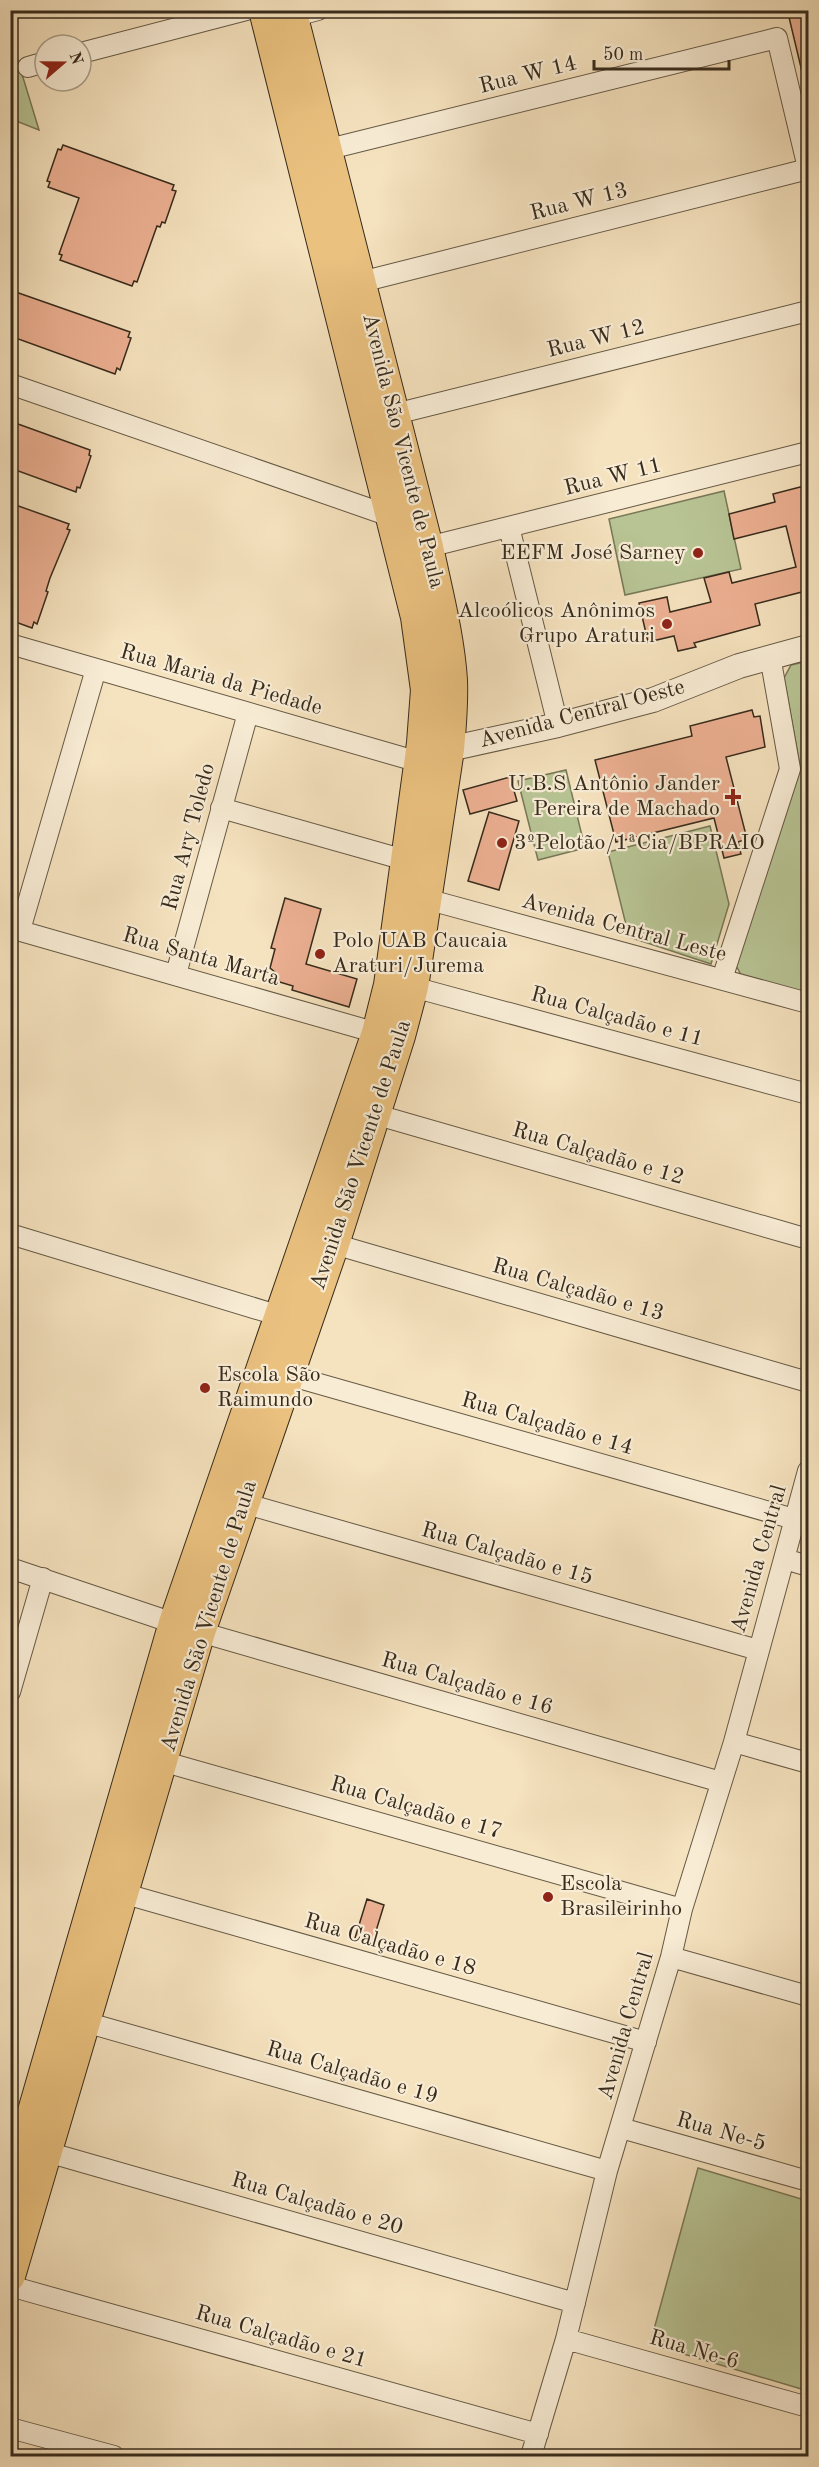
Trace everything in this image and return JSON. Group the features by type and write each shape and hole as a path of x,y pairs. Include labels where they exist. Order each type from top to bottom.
{"main road":[{"name":"Avenida São Vicente de Paula","path":"10,2276 26,2150 150,1757 280,1316 377,1033 389,985 405,860 430,752 452,710 452,678 447,637 428,547 291,12"},
{"name":"Avenida São Vicente de Paula","path":"187,1628 243,1503 334,1244 400,1036 413,987 426,899 430,752 423,653 390,516 291,12"},
{"name":"Avenida São Vicente de Paula","path":"10,2191 26,2150 85,2022 122,1893 150,1757"}],"street":[{"path":"93,50 246,10"},
{"name":"Rua W 14","path":"325,150 777,38 808,168"},
{"name":"Rua W 13","path":"361,282 808,168"},
{"name":"Rua W 12","path":"395,414 808,311"},
{"path":"10,384 390,516"},
{"name":"Rua W 11","path":"428,547 808,452"},
{"path":"509,527 558,725"},
{"name":"Rua Maria da Piedade","path":"10,644 248,713 430,752"},
{"name":"Avenida Central Oeste","path":"430,752 558,725 653,700 739,666 808,647"},
{"path":"722,980 790,769 770,656"},
{"path":"15,929 96,669"},
{"name":"Rua Ary Toledo","path":"177,974 248,713"},
{"path":"221,808 405,860"},
{"name":"Avenida Central Leste","path":"426,899 808,1003"},
{"name":"Rua Santa Marta","path":"15,929 377,1033"},
{"name":"Rua Calçadão e 11","path":"413,987 808,1094"},
{"name":"Rua Calçadão e 12","path":"374,1114 808,1239"},
{"path":"10,1234 280,1316"},
{"name":"Rua Calçadão e 13","path":"334,1244 808,1382"},
{"name":"Rua Calçadão e 14","path":"288,1375 794,1519"},
{"name":"Avenida Central","path":"531,2457 566,2339 607,2171 671,1958 682,1910 734,1742 808,1471"},
{"name":"Rua Calçadão e 15","path":"243,1503 758,1650"},
{"path":"785,1559 808,1566"},
{"name":"Rua Calçadão e 16","path":"10,1568 187,1628 722,1782"},
{"path":"10,1692 43,1578"},
{"path":"734,1742 808,1763"},
{"name":"Rua Calçadão e 17","path":"150,1757 682,1910"},
{"name":"Rua Calçadão e 18","path":"122,1893 646,2042"},
{"path":"671,1958 808,1996"},
{"name":"Rua Calçadão e 19","path":"85,2022 607,2171"},
{"name":"Rua Ne-5","path":"621,2128 808,2181"},
{"name":"Rua Calçadão e 20","path":"26,2150 574,2302"},
{"name":"Rua Calçadão e 21","path":"10,2286 538,2434"},
{"name":"Rua Ne-6","path":"566,2339 808,2407"},
{"path":"10,2428 114,2457"}],"green space":[{"path":"11,38 39,130 11,119"},
{"path":"724,491 741,569 625,595 609,519"},
{"path":"808,661 808,995 743,978 735,964 800,766 784,678 791,665"},
{"path":"566,770 585,848 538,860 518,781"},
{"path":"710,826 729,904 711,964 629,937 608,852"},
{"path":"698,2168 808,2201 808,2391 650,2344"}],"building":[{"path":"808,10 808,75 803,76 788,13"},
{"path":"63,145 174,185 172,190 176,191 165,223 162,222 160,227 157,226 137,282 134,281 132,286 60,260 62,255 59,254 79,198 48,187 50,182 47,181 58,149 61,150"},
{"path":"10,290 130,332 128,337 131,338 120,370 117,368 115,374 10,336"},
{"path":"18,424 90,450 89,455 91,456 80,488 77,487 76,492 10,468 10,437"},
{"path":"808,485 808,596 803,597 802,592 755,604 760,625 694,643 696,647 678,651 674,636 648,642 639,603 667,597 670,612 711,602 704,578 729,572 732,583 796,567 786,526 734,539 729,514 775,502 773,494"},
{"path":"10,503 69,524 67,529 70,530 50,578 46,591 48,592 37,624 34,622 32,628 10,620"},
{"path":"752,710 754,717 760,716 765,747 726,757 747,839 738,842 741,854 724,858 714,818 616,842 595,760 692,736 690,726"},
{"path":"510,777 517,801 470,814 463,790"},
{"path":"489,812 519,821 499,890 468,881"},
{"path":"285,898 321,909 306,964 357,979 349,1007 292,990 293,986 273,980 276,973 270,968 275,949 271,948"},
{"path":"367,1899 384,1905 372,1944 355,1938"}],"place":[{"name":"EEFM José Sarney","path":"698,553"},
{"name":"Alcoólicos Anônimos Grupo Araturi","path":"667,624"},
{"name":"U.B.S Antônio Jander Pereira de Machado","path":"733,797"},
{"name":"3ºPelotão/1ªCia/BPRAIO","path":"502,843"},
{"name":"Polo UAB Caucaia Araturi/Jurema","path":"320,954"},
{"name":"Escola São Raimundo","path":"205,1388"},
{"name":"Escola Brasileirinho","path":"548,1897"}]}
